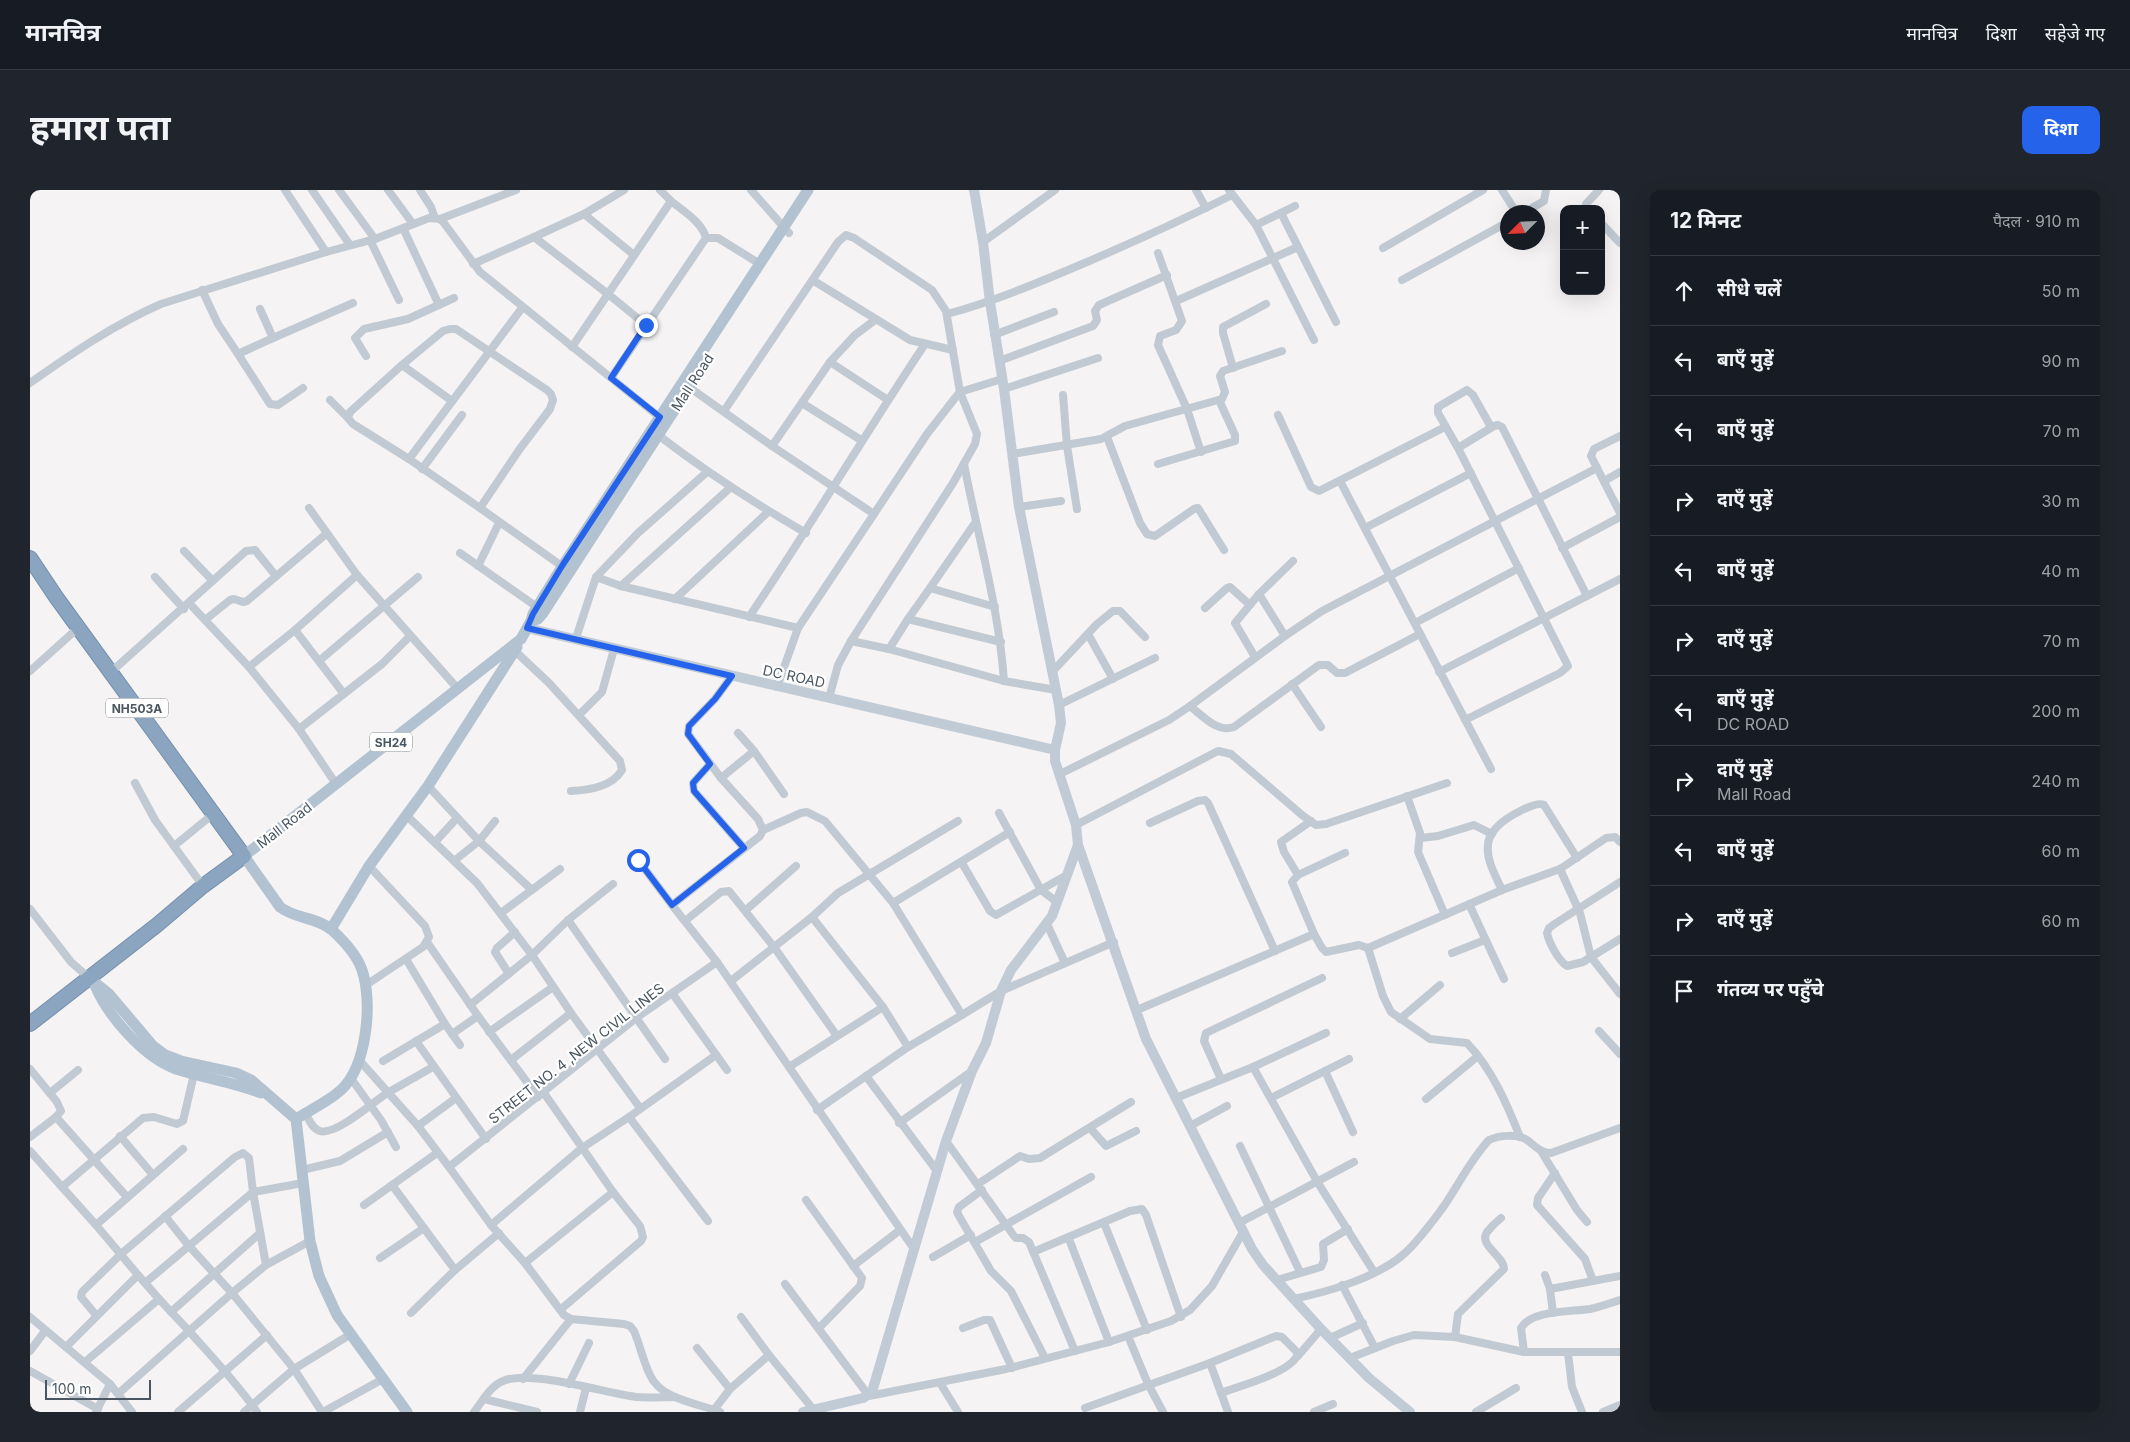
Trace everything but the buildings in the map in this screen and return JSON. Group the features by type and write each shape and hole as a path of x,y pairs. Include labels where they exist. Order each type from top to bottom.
{"highway":[{"name":"NH503A","path":"30,558 212,815 244,856"},
{"name":"Mall Road","path":"30,1024 91,981 203,886 244,856"}],"main road":[{"name":"Mall Road","path":"529,624 543,613 565,569 787,230 808,190"},
{"name":"Mall Road","path":"686,384 760,264 817,190"},
{"path":"974,190 983,242 994,335 1003,384 1019,507 1059,705 1061,723 1055,750 1055,761 1076,825 1078,845 1114,942 1146,1040 1257,1258 1321,1329 1406,1411"},
{"name":"Mall Road","path":"244,856 521,639 537,607 658,435 663,419"},
{"name":"DC ROAD","path":"529,624 614,649 1055,750"},
{"path":"331,929 369,866 428,786 521,639"},
{"path":"814,1410 869,1396 873,1389 946,1141 972,1071 986,1043 1001,991 1011,970 1047,924 1058,902 1078,845"},
{"path":"244,856 280,907 286,912 316,921 331,929 350,949 362,968 366,985 367,1022 360,1061 342,1090 301,1116"},
{"path":"91,981 102,1001 148,1053 174,1068 242,1086 268,1096 301,1116"},
{"path":"91,981 109,994 153,1046 165,1055 181,1061 236,1073 251,1080 268,1096"},
{"path":"301,1116 303,1183 310,1241 319,1276 330,1302 407,1412"}],"street":[{"path":"285,190 326,252"},
{"path":"312,190 350,245"},
{"path":"339,190 373,240 399,300"},
{"path":"388,190 413,224"},
{"path":"420,190 437,219 473,264 522,308 663,419"},
{"path":"30,383 64,359 141,312 202,290 326,252 373,240 413,224 437,219 516,190"},
{"path":"473,264 584,214 624,190"},
{"path":"611,378 706,238 705,232 699,224 660,190"},
{"path":"751,190 787,230"},
{"path":"983,242 1055,190"},
{"path":"1196,190 1206,208"},
{"path":"1383,248 1483,190"},
{"path":"1502,190 1512,205"},
{"path":"1536,205 1544,200 1546,190"},
{"path":"1586,205 1587,201 1599,190"},
{"path":"947,314 990,302 1158,232 1206,208 1231,192 1256,225 1314,340"},
{"path":"572,347 671,200"},
{"path":"1256,225 1294,206"},
{"path":"1281,213 1336,322"},
{"path":"584,214 634,255"},
{"path":"1402,280 1500,226"},
{"path":"1605,227 1620,244"},
{"path":"403,228 439,305"},
{"path":"724,412 842,237 849,236 932,290 942,302 947,314 960,392 977,434 975,444 851,641 838,665 829,698"},
{"path":"534,237 646,325"},
{"path":"706,238 718,238 760,264"},
{"path":"1176,301 1298,247"},
{"path":"1158,253 1181,317 1181,324 1176,330 1160,336 1158,342 1187,409 1201,452"},
{"path":"999,361 1093,326 1097,320 1095,310 1099,306 1167,275"},
{"path":"814,281 910,340 953,350"},
{"path":"202,290 218,324 270,404 278,405 303,388"},
{"path":"366,356 355,338 360,332 375,325 408,319 454,298"},
{"path":"238,354 353,302"},
{"path":"1232,368 1223,327 1266,304"},
{"path":"409,459 522,308"},
{"path":"260,309 273,338"},
{"path":"994,335 1054,312"},
{"path":"772,446 830,362 855,335 875,320"},
{"path":"348,418 350,412 443,331 450,328 456,329 490,350 546,390 551,394 553,400 550,409 519,450 480,508"},
{"path":"749,617 806,533 861,440 925,344"},
{"path":"1012,454 1067,446 1107,437 1117,429 1125,426 1219,400 1224,398 1225,395 1221,374 1232,368 1282,350"},
{"path":"777,687 798,628 932,426 960,392 1003,384 1098,358"},
{"path":"830,362 888,400"},
{"path":"402,365 452,401"},
{"path":"686,384 772,446 874,514"},
{"path":"1466,720 1566,670 1568,662 1458,448 1438,414 1438,407 1467,390 1473,396 1491,427"},
{"path":"1063,395 1067,446 1077,509"},
{"path":"330,400 353,424 409,459 565,569"},
{"path":"1158,464 1232,443 1236,438 1219,400"},
{"path":"802,403 861,440"},
{"path":"1278,414 1311,487 1315,490 1322,490 1445,427"},
{"path":"422,468 462,415"},
{"path":"1458,448 1491,427 1498,425 1502,427 1587,596"},
{"path":"658,435 707,472 768,512 806,533"},
{"path":"1562,548 1620,515 1591,456 1592,452 1620,436"},
{"path":"1107,437 1140,523 1147,534 1154,536 1198,508 1224,550"},
{"path":"964,464 975,523 995,607 1001,642 1004,681"},
{"path":"1060,774 1159,725 1190,706 1255,656 1322,611 1597,468"},
{"path":"576,638 596,577 638,533 707,472"},
{"path":"1604,481 1620,472"},
{"path":"1365,528 1470,473"},
{"path":"1340,481 1491,769"},
{"path":"621,586 731,487"},
{"path":"1019,507 1061,501"},
{"path":"308,508 357,575 458,689"},
{"path":"675,599 768,512"},
{"path":"478,566 499,523"},
{"path":"889,649 975,523"},
{"path":"206,620 230,600 247,601 326,534"},
{"path":"111,672 186,606 212,580 250,549 259,555 276,576"},
{"path":"184,550 212,580"},
{"path":"460,553 537,607"},
{"path":"1255,656 1235,626 1237,618 1293,561"},
{"path":"1415,623 1519,568"},
{"path":"249,667 295,630 357,575"},
{"path":"319,661 418,576"},
{"path":"155,577 186,606 206,620 249,667 299,729 336,784"},
{"path":"596,577 621,586 798,628"},
{"path":"1439,672 1620,579"},
{"path":"1205,608 1230,587 1250,604"},
{"path":"930,588 995,607"},
{"path":"1259,594 1285,636"},
{"path":"1052,672 1109,612 1117,610 1127,617 1145,637"},
{"path":"908,619 1001,642"},
{"path":"30,672 78,628"},
{"path":"295,630 344,694"},
{"path":"1088,634 1113,678"},
{"path":"1190,706 1215,726 1228,729 1234,727 1319,665 1328,665 1337,672 1345,673 1420,634"},
{"path":"299,729 382,664 410,636"},
{"path":"851,641 889,649 1004,681 1056,690"},
{"path":"579,715 602,692 614,649"},
{"path":"514,650 579,715 620,761 622,770 612,780 601,786 571,792"},
{"path":"1059,705 1155,658"},
{"path":"672,905 760,836 762,830 758,819 721,778 690,738 688,730 689,726 715,699 732,676"},
{"path":"1292,684 1321,727"},
{"path":"738,733 754,751 784,794"},
{"path":"721,778 754,751"},
{"path":"1076,825 1218,751 1230,754 1312,821 1321,825 1447,783"},
{"path":"710,764 693,783 694,791 744,848"},
{"path":"135,783 155,820 203,886"},
{"path":"428,786 479,841 532,890"},
{"path":"1407,796 1420,838 1417,848 1418,852 1445,915"},
{"path":"1150,823 1198,801 1205,800 1208,802 1275,951"},
{"path":"1502,890 1491,865 1488,852 1488,845 1492,834 1501,822 1536,803 1541,803 1577,858"},
{"path":"762,830 792,815 807,812 825,821 894,903 962,1014"},
{"path":"999,813 1041,890 1058,902"},
{"path":"174,846 212,815"},
{"path":"406,816 454,860 501,913 640,1108"},
{"path":"434,842 457,818"},
{"path":"454,860 479,841 495,821"},
{"path":"731,982 812,917 838,893 958,821"},
{"path":"1298,875 1281,846 1281,842 1312,821"},
{"path":"1420,838 1438,836 1474,825 1492,834"},
{"path":"894,903 1010,832"},
{"path":"1345,852 1298,875 1292,882 1314,934 1326,952 1359,945 1368,948 1502,890 1560,869 1611,837 1620,842"},
{"path":"638,860 717,962 914,1249"},
{"path":"962,863 993,914 1000,914 1067,875"},
{"path":"369,866 425,926 428,932 427,942 470,1005 511,1060 582,1148 640,1226 643,1237 641,1241 560,1310"},
{"path":"746,910 796,866"},
{"path":"501,913 560,869"},
{"path":"1560,869 1586,931 1591,957 1620,994"},
{"path":"1620,882 1549,928 1547,933 1563,964 1567,966 1583,962 1620,939"},
{"path":"470,1005 532,955 568,920 613,884"},
{"path":"685,921 721,892 727,890 736,897 746,910 838,1036"},
{"path":"1469,904 1504,979"},
{"path":"30,909 72,962 91,981"},
{"path":"812,917 883,1007 908,1047"},
{"path":"568,920 665,1059"},
{"path":"1047,924 1065,962"},
{"path":"509,974 495,952 515,932"},
{"path":"1137,1010 1314,934"},
{"path":"1452,953 1485,940"},
{"path":"366,985 406,959 427,942"},
{"path":"817,1110 908,1047 1001,991 1114,942"},
{"path":"1368,948 1386,1004 1391,1012 1430,1039 1467,1043 1478,1056 1501,1092 1520,1137"},
{"path":"406,959 445,1024 460,1045"},
{"name":"STREET NO. 4 ,NEW CIVIL LINES","path":"448,1167 486,1139 636,1018 717,962"},
{"path":"1221,1079 1204,1041 1206,1033 1322,978"},
{"path":"1400,1019 1440,984"},
{"path":"490,1032 553,986"},
{"path":"672,993 727,1070"},
{"path":"789,1067 883,1007"},
{"path":"511,1060 571,1013"},
{"path":"452,1034 478,1016"},
{"path":"383,1061 445,1024"},
{"path":"1599,1031 1620,1054"},
{"path":"1176,1098 1326,1033"},
{"path":"416,1041 486,1139"},
{"path":"491,1225 582,1148 716,1055"},
{"path":"1426,1098 1478,1056"},
{"path":"1271,1098 1348,1059"},
{"path":"360,1061 418,1126 491,1225 525,1262 552,1296 560,1310 571,1319 630,1326 634,1331 654,1381 677,1397 688,1401 700,1409 717,1411 730,1389 769,1355"},
{"path":"1253,1066 1318,1183 1374,1272"},
{"path":"301,1116 316,1129 325,1131 337,1127 388,1092 433,1067"},
{"path":"30,1069 60,1108 56,1117 30,1137"},
{"path":"50,1093 78,1070"},
{"path":"1325,1070 1353,1132"},
{"path":"899,1122 972,1071"},
{"path":"62,1187 138,1121 148,1117 177,1124 183,1121 194,1074"},
{"path":"350,1076 371,1105 396,1147"},
{"path":"866,1076 937,1171"},
{"path":"418,1126 456,1098"},
{"path":"1045,1358 1011,1291 991,1271 959,1216 958,1208 980,1187 1016,1158 1020,1156 1033,1160 1040,1158 1131,1102"},
{"path":"1190,1126 1227,1106"},
{"path":"56,1117 128,1198"},
{"path":"629,1117 708,1221"},
{"path":"1090,1128 1106,1146 1136,1132"},
{"path":"1294,1299 1342,1285 1374,1272 1397,1259 1419,1238 1489,1140 1494,1137 1520,1137 1547,1153 1558,1152 1620,1128"},
{"path":"302,1170 340,1161 388,1132"},
{"path":"120,1136 153,1175"},
{"path":"946,1141 1016,1238 1027,1240 1075,1350"},
{"path":"1240,1146 1300,1272"},
{"path":"96,1225 183,1149"},
{"path":"30,1151 225,1372 255,1409"},
{"path":"1542,1151 1587,1222"},
{"path":"364,1205 437,1153"},
{"path":"96,1315 82,1300 80,1294 121,1254 240,1154 245,1154 249,1158 266,1265"},
{"path":"785,1284 869,1396 1012,1368 1109,1342 1181,1317 1199,1302 1212,1286 1241,1227 1269,1208 1354,1162"},
{"path":"1555,1173 1538,1198 1537,1205 1585,1259 1594,1281"},
{"path":"933,1257 1006,1224 1091,1177"},
{"path":"145,1283 253,1192 303,1183"},
{"path":"392,1186 455,1270"},
{"path":"525,1262 613,1192"},
{"path":"806,1200 860,1274 862,1282 818,1328"},
{"path":"1033,1252 1069,1239 1130,1211 1142,1210 1146,1215 1181,1317"},
{"path":"166,1216 189,1246 232,1293 294,1369 322,1412 384,1380"},
{"path":"1455,1337 1458,1314 1504,1269 1503,1263 1486,1243 1485,1238 1486,1233 1501,1218"},
{"path":"1104,1223 1147,1330"},
{"path":"380,1258 424,1228"},
{"path":"1277,1280 1321,1267 1324,1260 1322,1244 1348,1229"},
{"path":"853,1266 900,1230"},
{"path":"171,1312 260,1233"},
{"path":"411,1313 455,1270 499,1233"},
{"path":"1069,1239 1109,1342"},
{"path":"119,1393 266,1265 310,1241"},
{"path":"66,1347 138,1275"},
{"path":"1545,1275 1550,1289 1553,1313"},
{"path":"1550,1289 1620,1276"},
{"path":"1342,1285 1375,1348"},
{"path":"85,1362 159,1299"},
{"path":"1524,1352 1521,1334 1524,1323 1528,1320 1553,1313 1591,1309 1620,1300"},
{"path":"30,1317 110,1384 119,1393 132,1412"},
{"path":"741,1317 814,1410"},
{"path":"523,1378 571,1319"},
{"path":"963,1328 984,1320 990,1320 1012,1368"},
{"path":"1330,1338 1362,1323"},
{"path":"1220,1393 1286,1368 1321,1329"},
{"path":"30,1351 45,1331"},
{"path":"244,1412 255,1409 294,1369 351,1334"},
{"path":"1350,1358 1414,1335 1455,1337 1524,1352 1620,1352"},
{"path":"178,1412 267,1336"},
{"path":"1128,1336 1148,1384 1163,1412"},
{"path":"1085,1408 1210,1363 1276,1336 1282,1337 1297,1350 1298,1356"},
{"path":"569,1384 589,1343"},
{"path":"697,1348 730,1389"},
{"path":"1568,1353 1572,1387 1582,1412"},
{"path":"1210,1363 1228,1412"},
{"path":"30,1371 97,1410 110,1384"},
{"path":"474,1412 499,1382 512,1378 569,1384 636,1397 677,1397"},
{"path":"940,1383 958,1412"},
{"path":"580,1412 586,1388"},
{"path":"1476,1412 1516,1388"},
{"path":"484,1399 537,1412"},
{"path":"1314,1412 1334,1404"},
{"path":"1603,1412 1620,1405"}],"route":[{"path":"638,860 672,905 744,848 698,797 692,787 695,780 710,764 688,734 689,726 715,699 732,676 527,628 533,614 562,566 660,417 611,378 646,325"}]}
